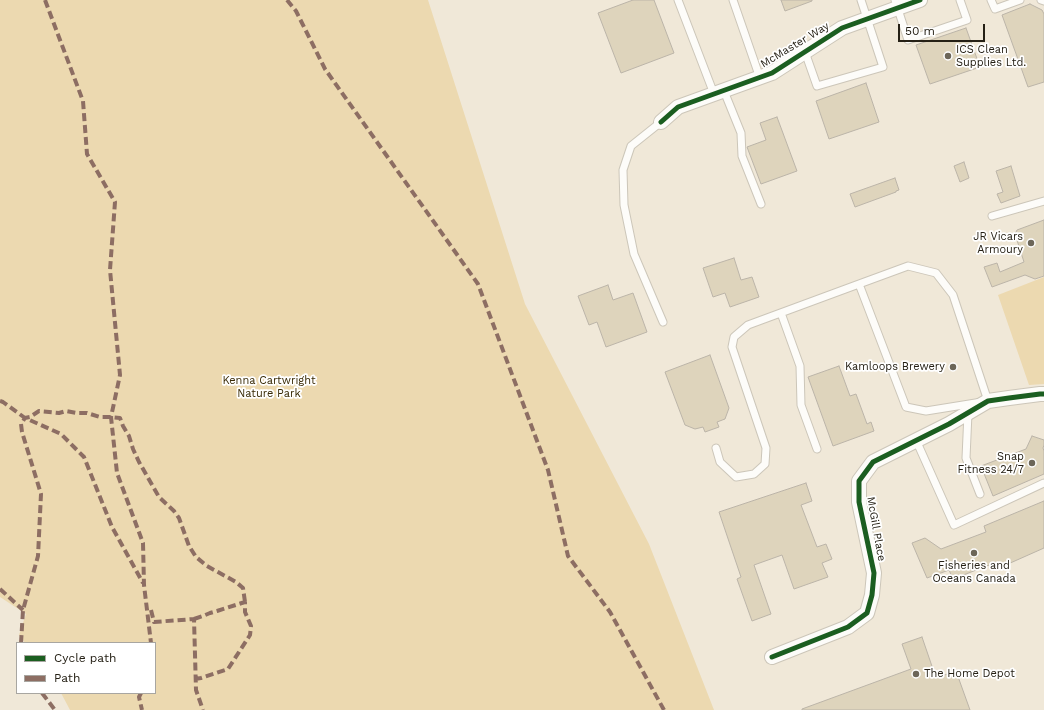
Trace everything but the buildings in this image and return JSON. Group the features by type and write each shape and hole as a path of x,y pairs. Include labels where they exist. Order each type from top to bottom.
{"street":[{"name":"McMaster Way","path":"661,122 678,107 772,73 842,28 868,19 896,4 920,0"},
{"name":"McGill Place","path":"772,657 848,627 866,613 872,595 874,573 860,502 859,481 873,462 949,424 988,401 1044,394"}],"lane":[{"path":"678,0 719,93 741,133 742,156 761,204"},
{"path":"733,0 760,78"},
{"path":"804,52 817,86 883,67 861,0"},
{"path":"896,4 908,40 967,20 960,0"},
{"path":"991,0 994,9 1020,0"},
{"path":"661,122 631,146 622,170 624,205 634,254 663,322"},
{"path":"992,216 1044,201"},
{"path":"716,448 720,462 736,477 754,474 765,464 766,448 732,347 734,337 748,325 781,313 859,284 908,266 936,273 952,295 988,401 926,411 906,407 859,284"},
{"path":"781,313 800,366 801,405 818,449"},
{"path":"968,413 966,458 980,494"},
{"path":"916,440 954,525 1044,483"}],"green space":[{"name":"Kenna Cartwright Nature Park","path":"0,0 428,0 525,304 649,544 714,710 70,710 62,694 156,694 156,642 24,642 19,635 26,614 0,597"},
{"path":"1044,277 1044,384 1029,385 998,295"}],"marked path":[{"path":"45,0 83,101 87,154 115,202 110,270 120,375 111,417 117,473 143,543 144,585 151,642"},
{"path":"287,0 296,11 325,69 478,284 548,470 568,556 610,612 664,710"},
{"path":"0,401 25,418 61,434 84,457 112,527 143,583"},
{"path":"21,642 23,610 38,556 41,494 22,432 21,424 25,418 30,417 39,411 59,413 66,411 87,413 100,417 120,418 139,462 159,497 174,511 179,518 189,546 196,557 207,566 236,582 243,588 245,602"},
{"path":"0,589 23,610"},
{"path":"194,619 245,602 245,612 251,626 250,635 228,669 195,679"},
{"path":"151,610 154,622 194,619 196,690 203,710"},
{"path":"43,694 55,710"},
{"path":"140,694 139,697 142,710"}],"cycle path":[{"path":"661,122 678,107 772,73 842,28 920,0"},
{"path":"772,657 848,627 867,613 872,595 874,573 859,502 859,481 873,462 949,424 988,401 1044,394"}],"place":[{"name":"ICS Clean Supplies Ltd.","path":"948,56"},
{"name":"JR Vicars Armoury","path":"1031,243"},
{"name":"Kamloops Brewery","path":"953,367"},
{"name":"Snap Fitness 24/7","path":"1032,463"},
{"name":"Fisheries and Oceans Canada","path":"974,553"},
{"name":"The Home Depot","path":"916,674"}]}
